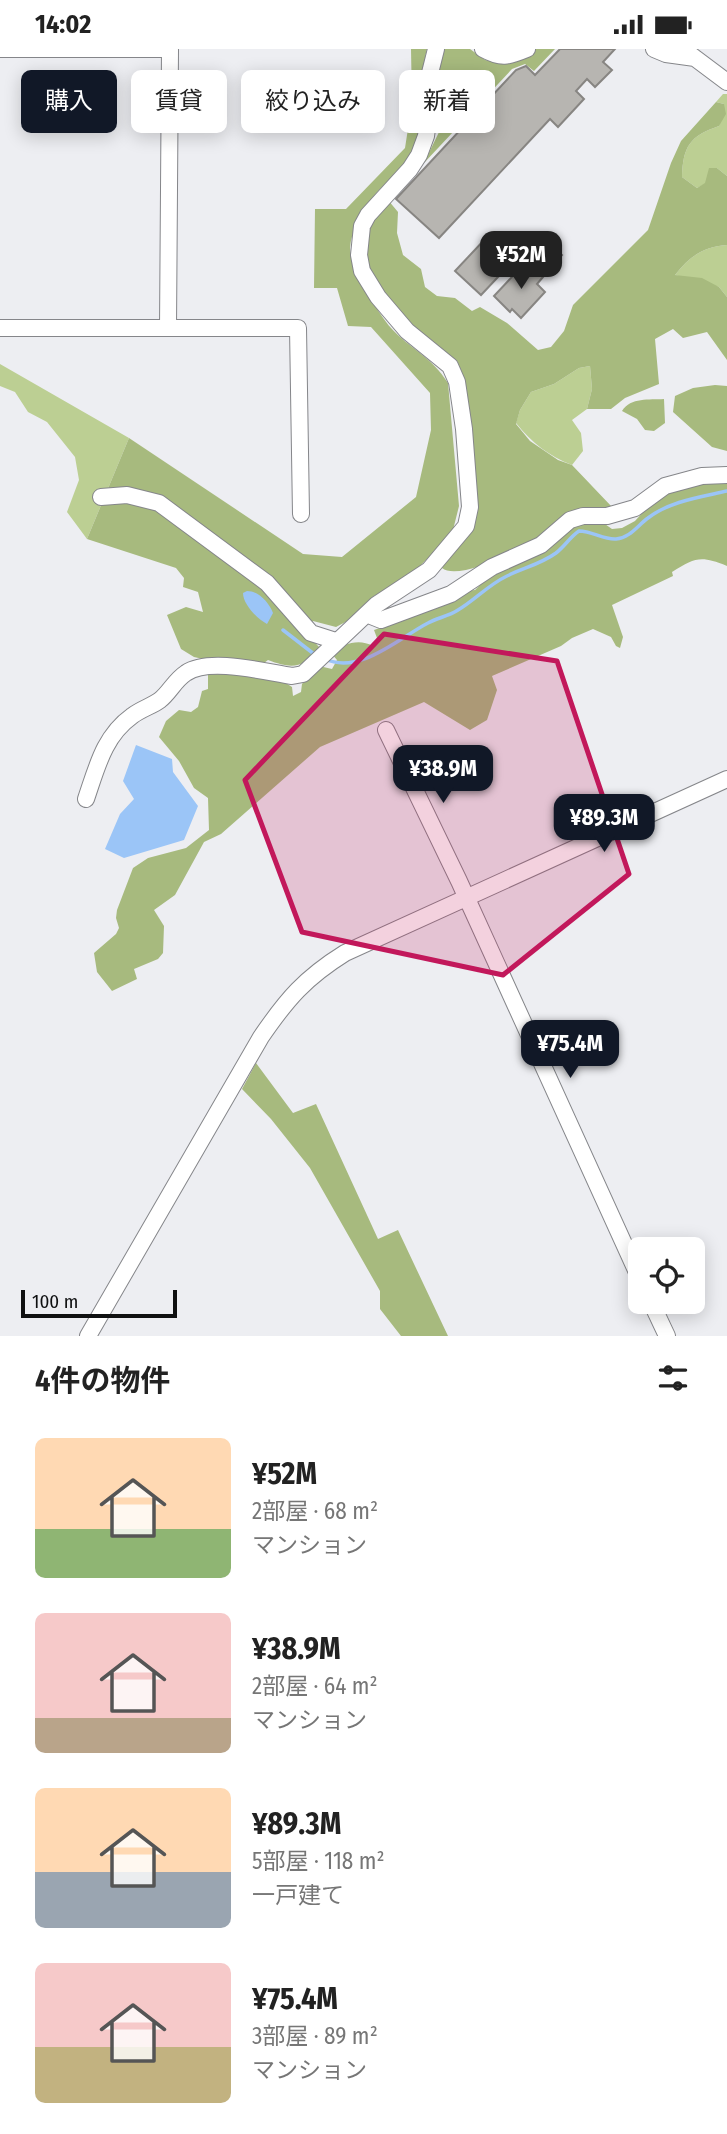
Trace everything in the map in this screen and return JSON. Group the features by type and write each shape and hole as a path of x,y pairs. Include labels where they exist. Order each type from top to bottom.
{"street":[{"path":"0,49 170,50 168,328"},
{"path":"86,799 103,751 114,730 134,714 162,699 174,682 188,671 207,666 292,676 303,674 376,605 429,570 466,526 470,507 464,429 457,382 450,366 407,331 378,297 362,271 359,255 362,226 368,215 410,169 419,155 426,136 429,115 428,81 436,49"},
{"path":"483,49 509,57 527,49"},
{"path":"654,49 666,54 689,53 727,82"},
{"path":"0,328 298,328 301,513"},
{"path":"371,611 371,616 381,620 451,594 492,567 541,545 570,520 583,516 607,516 635,508 665,486 702,476 727,475"},
{"path":"101,497 127,495 159,503 267,583 311,633 336,641"},
{"path":"386,730 466,897 628,1253"},
{"path":"88,1336 261,1037 285,1002 305,981 345,953 727,779"},
{"path":"657,1314 667,1336"}],"highlighted area":[{"path":"384,634 557,661 629,874 503,975 302,932 245,780"}],"green space":[{"path":"411,49 427,49 423,70 411,70"},
{"path":"440,49 470,49 485,60 496,62 534,49 555,49 534,71 525,64 512,69 495,87 495,70 436,70"},
{"path":"723,94 727,94 727,176 717,168 705,184 697,188 682,177 684,157 695,138 719,126 724,104 716,102"},
{"path":"716,102 724,104 726,114 719,126 701,134 690,144 684,157 682,177 697,188 705,183 709,168 717,168 727,176 727,245 698,254 675,275 702,278 719,287 727,297 727,360 707,332 683,338 673,329 655,339 659,384 625,398 611,409 587,409 592,389 590,366 579,368 554,384 531,392 520,410 516,424 530,441 558,460 572,465 612,507 579,511 544,537 497,560 464,570 451,571 442,568 441,562 476,491 461,370 457,361 419,335 382,295 365,261 368,224 388,200 398,212 397,233 403,255 421,269 425,287 437,296 455,298 472,311 480,307 507,323 538,350 551,347 564,331 573,305 648,230 681,141"},
{"path":"407,133 422,133 412,157 377,192 361,217 351,242 351,257 372,301 386,321 398,335 435,366 448,383 459,506 452,534 409,577 374,596 353,618 336,627 313,621 304,631 320,648 302,663 290,666 268,660 260,666 226,664 194,657 181,649 167,615 186,607 203,612 198,592 183,587 184,578 176,568 87,539 129,438 303,554 342,557 416,497 431,430 430,393 371,327 348,326 337,288 314,288 315,209 346,209 405,148"},
{"path":"439,133 452,133 424,163"},
{"path":"727,245 727,297 719,287 675,275 698,254"},
{"path":"0,364 129,438 87,539 67,512 79,480 75,457 47,422 28,412 15,392 0,386"},
{"path":"590,366 592,389 587,409 572,420 581,433 583,451 572,465 541,448 516,423 531,392 554,384 579,368"},
{"path":"727,386 727,451 712,447 673,412 675,396 693,388"},
{"path":"664,399 665,423 654,431 645,430 637,419 622,411 635,401"},
{"path":"727,477 727,566 704,559 692,561 672,572 673,576 612,605 623,637 620,648 611,637 593,629 492,676 497,690 487,720 470,730 424,702 320,747 221,834 204,842 175,895 154,910 164,926 163,953 158,959 134,969 137,979 112,991 97,972 94,953 116,934 119,928 117,910 133,868 148,858 186,848 209,830 208,798 194,788 179,761 159,737 166,721 179,710 191,712 198,707 202,691 208,689 208,675 214,672 274,679 292,687 293,696 301,692 302,684 319,666 332,669 337,660 331,653 357,642 373,646 377,638 374,630 466,591 475,590 484,581 574,524 602,522 612,529 622,528 635,521 655,499 704,480"},
{"path":"256,1063 293,1113 316,1104 378,1239 398,1230 448,1336 401,1336 380,1309 380,1291 310,1168 271,1119 242,1089"}],"water":[{"path":"247,591 259,595 269,605 273,613 267,624 248,606 243,593"},
{"path":"136,745 172,759 173,772 198,806 184,840 124,858 105,849 120,814 134,799 123,781"}],"building":[{"path":"560,49 615,49 603,62 612,70 595,87 587,79 576,91 584,99 558,127 550,119 439,238 396,199 457,133 495,133 495,93 516,70 526,66 535,75"},
{"path":"487,237 513,261 481,295 455,271"},
{"path":"544,238 562,255 552,266 534,249"},
{"path":"526,262 543,277 537,284 545,292 521,318 512,309 510,312 494,296"}],"waterway":[{"path":"325,659 338,663 352,662 379,653 428,623 458,610 500,580 550,557 579,531 611,539 621,538 666,507 727,491"},
{"path":"283,630 314,654"}]}
